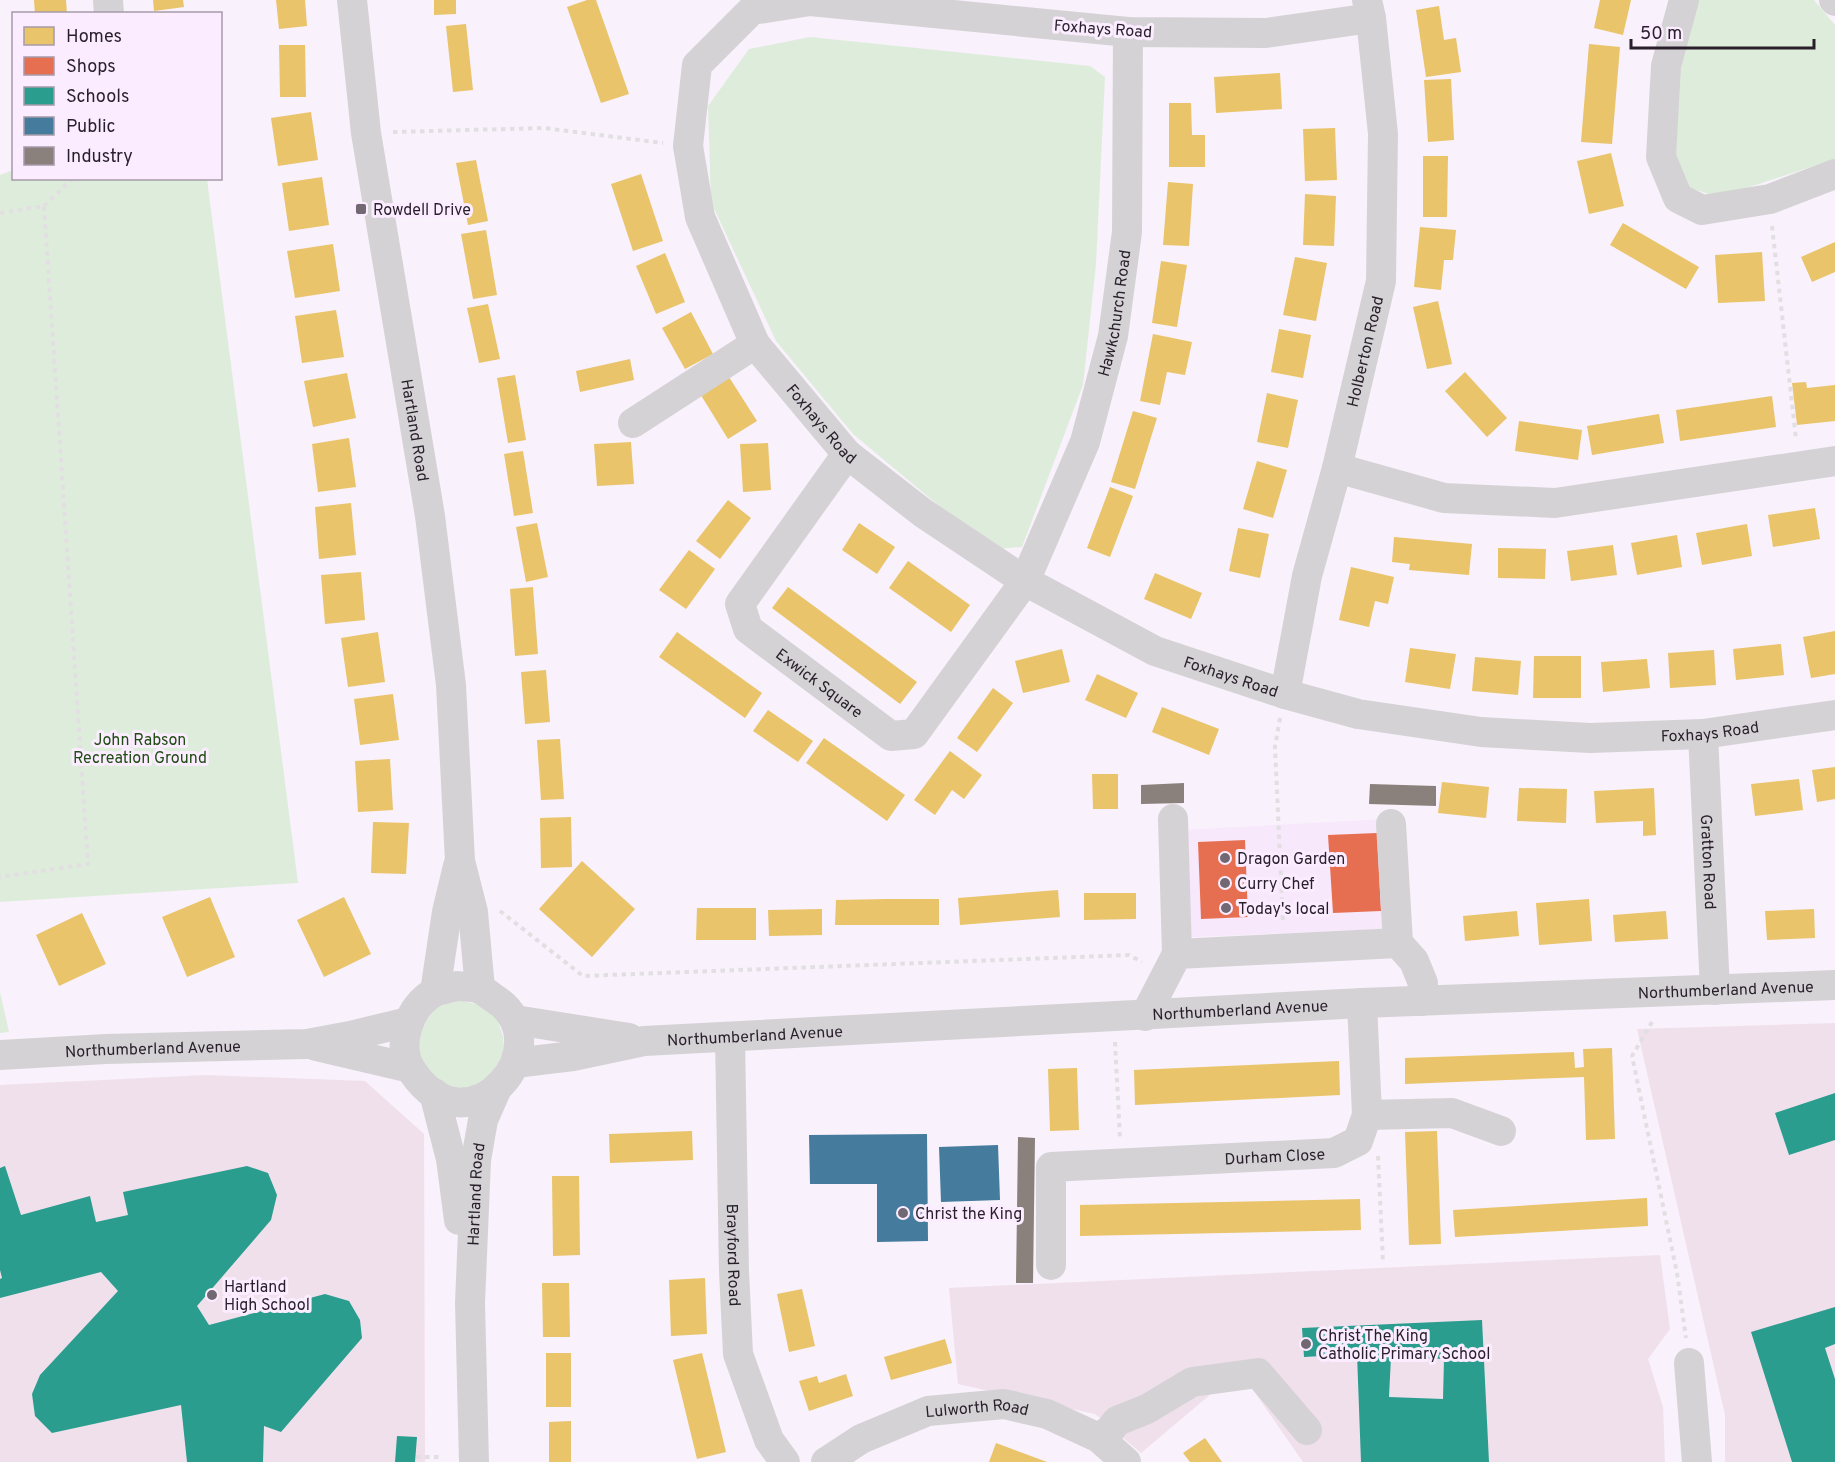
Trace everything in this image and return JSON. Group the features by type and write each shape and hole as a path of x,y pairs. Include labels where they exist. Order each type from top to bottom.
{"street":[{"name":"Hartland Road","path":"352,0 366,133 430,516 451,685 459,861 473,912 480,989"},
{"path":"1684,0 1666,66 1661,157 1678,198 1702,210 1770,199 1835,174"},
{"name":"Foxhays Road","path":"1369,9 1266,33 1128,32 810,1 752,10 697,65 688,146 700,218 755,344 848,454 923,513 1025,581 1155,651 1285,694 1358,714 1481,732 1590,738 1703,734 1835,716"},
{"name":"Holberton Road","path":"1285,694 1307,576 1337,468 1382,281 1383,134 1369,9"},
{"name":"Hawkchurch Road","path":"1025,581 1084,442 1113,336 1127,232 1128,32"},
{"path":"633,423 755,344"},
{"name":"Exwick Square","path":"848,454 740,604 748,629 891,735 914,734 1025,581"},
{"path":"1337,468 1444,498 1556,503 1835,461"},
{"name":"Gratton Road","path":"1703,734 1715,990"},
{"path":"1145,1016 1172,965 1173,819"},
{"path":"1391,824 1398,943 1414,961 1423,983 1421,1001"},
{"name":"Hartland Road","path":"435,993 447,912 459,861"},
{"path":"1172,965 1286,947 1398,943"},
{"name":"Northumberland Avenue","path":"515,1063 573,1056 644,1041 1421,1001 1835,985"},
{"path":"457,986 480,989 504,1005 515,1020 519,1041 515,1063 506,1080 475,1102 452,1101 434,1093 421,1084 410,1068 405,1048 408,1022 419,1005 435,993 457,986"},
{"name":"Durham Close","path":"1051,1265 1052,1167 1334,1153 1358,1141 1367,1115 1362,1004"},
{"name":"Northumberland Avenue","path":"515,1020 644,1041"},
{"name":"Northumberland Avenue","path":"0,1055 106,1048 307,1044 408,1022"},
{"name":"Brayford Road","path":"730,1037 734,1271 738,1354 769,1440 785,1462"},
{"name":"Northumberland Avenue","path":"307,1044 410,1068"},
{"name":"Hartland Road","path":"474,1462 470,1304 476,1160 483,1120 497,1088"},
{"name":"Hartland Road","path":"434,1093 451,1159 470,1304"},
{"path":"1367,1115 1452,1113 1501,1131"},
{"path":"1689,1362 1697,1462"},
{"path":"1099,1438 1118,1421 1147,1409 1192,1382 1258,1374 1307,1431"},
{"name":"Lulworth Road","path":"826,1462 861,1439 928,1411 1004,1404 1047,1414 1099,1438 1126,1462"}],"path":[{"path":"366,133 543,128 688,146"},
{"path":"0,213 44,206 71,180"},
{"path":"1770,199 1799,467"},
{"path":"0,877 88,864 44,206"},
{"path":"1285,694 1275,747 1286,947"},
{"path":"500,911 583,976 1128,955 1172,965"},
{"path":"1114,1017 1121,1162"},
{"path":"1652,1022 1632,1056 1677,1273 1689,1362"},
{"path":"1367,1115 1378,1156 1383,1262"},
{"path":"416,1456 442,1457"}],"shaded area":[{"path":"1405,818 1411,928 1168,938 1165,831"},
{"path":"1835,1023 1835,1462 1725,1462 1725,1415 1637,1029"},
{"name":"Hartland High School","path":"206,1075 365,1081 424,1134 425,1462 0,1462 0,1085"},
{"name":"Christ The King Catholic Primary School","path":"1660,1255 1670,1329 1648,1359 1663,1407 1665,1462 1303,1462 1249,1384 1224,1383 1141,1453 1095,1414 958,1384 949,1288"}],"green space":[{"path":"1698,0 1814,0 1835,25 1835,159 1719,197 1689,188 1674,150 1677,62"},
{"path":"810,37 1090,66 1105,77 1096,264 1083,385 1022,547 996,549 963,526 853,434 776,341 711,202 708,106 749,49"},
{"name":"John Rabson Recreation Ground","path":"12,170 12,180 207,180 298,883 0,902 0,175"},
{"path":"0,992 9,1032 0,1033"},
{"path":"463,1001 476,1004 489,1011 498,1022 503,1036 504,1050 492,1075 467,1089 440,1084 420,1063 417,1035 434,1009 448,1003"}],"building: Homes":[{"path":"34,0 66,0 67,12 35,12"},
{"path":"153,0 183,0 184,7 154,11"},
{"path":"276,0 305,0 307,26 279,29"},
{"path":"434,0 456,0 456,14 434,15"},
{"path":"587,0 596,0 629,94 601,103 567,7"},
{"path":"1600,0 1631,0 1623,35 1594,28"},
{"path":"1439,6 1444,40 1456,38 1461,72 1426,77 1416,10"},
{"path":"466,24 473,90 453,92 446,26"},
{"path":"1589,44 1620,47 1612,144 1581,142"},
{"path":"279,45 305,45 306,97 280,97"},
{"path":"1280,73 1282,109 1216,113 1214,77"},
{"path":"1451,79 1454,140 1428,142 1424,80"},
{"path":"1169,103 1191,103 1192,135 1205,135 1205,167 1169,167"},
{"path":"311,112 318,160 278,166 271,118"},
{"path":"1335,128 1337,180 1305,181 1303,129"},
{"path":"1611,153 1624,206 1589,214 1577,161"},
{"path":"1423,156 1448,156 1447,217 1423,217"},
{"path":"476,160 488,221 468,225 456,163"},
{"path":"641,174 663,241 633,251 611,184"},
{"path":"322,177 329,225 289,231 282,183"},
{"path":"1168,182 1193,184 1189,246 1163,245"},
{"path":"1305,194 1336,196 1334,246 1303,245"},
{"path":"1623,223 1699,267 1686,289 1610,245"},
{"path":"1420,227 1456,230 1453,260 1444,260 1441,290 1414,287"},
{"path":"486,230 497,295 473,299 461,234"},
{"path":"1835,242 1835,272 1812,282 1801,257"},
{"path":"333,244 340,291 295,298 287,251"},
{"path":"1762,252 1765,301 1718,303 1715,255"},
{"path":"665,253 685,302 656,314 636,266"},
{"path":"1295,257 1327,263 1316,321 1283,315"},
{"path":"1161,261 1187,265 1177,327 1152,323"},
{"path":"1438,301 1452,364 1427,369 1413,307"},
{"path":"488,304 500,359 479,363 467,308"},
{"path":"336,310 344,357 302,363 295,316"},
{"path":"691,312 713,354 685,369 662,328"},
{"path":"1279,329 1311,335 1303,378 1271,372"},
{"path":"1153,334 1192,342 1185,375 1167,372 1160,405 1140,401"},
{"path":"630,359 634,380 580,392 576,371"},
{"path":"1465,372 1507,418 1487,437 1445,391"},
{"path":"347,373 356,418 313,427 304,381"},
{"path":"727,374 757,421 728,439 699,392"},
{"path":"515,375 526,440 508,443 497,378"},
{"path":"1806,382 1807,388 1835,385 1835,421 1797,425 1792,383"},
{"path":"1267,393 1298,400 1288,448 1257,442"},
{"path":"1772,396 1776,427 1680,441 1676,410"},
{"path":"1133,411 1157,418 1135,489 1111,482"},
{"path":"1659,414 1664,443 1592,455 1587,426"},
{"path":"1519,421 1582,430 1578,460 1515,451"},
{"path":"349,438 356,487 318,492 312,444"},
{"path":"631,442 634,484 597,486 594,444"},
{"path":"768,443 771,490 743,492 740,444"},
{"path":"523,451 533,513 514,516 504,454"},
{"path":"1257,461 1287,470 1273,518 1243,509"},
{"path":"1110,487 1133,496 1110,557 1087,548"},
{"path":"728,500 751,518 720,559 696,541"},
{"path":"351,503 356,555 319,559 315,507"},
{"path":"1815,508 1820,539 1773,547 1768,515"},
{"path":"537,523 548,577 526,582 516,527"},
{"path":"859,523 895,547 877,574 842,550"},
{"path":"1747,524 1752,556 1702,565 1696,533"},
{"path":"1238,528 1269,534 1260,578 1229,571"},
{"path":"1677,535 1682,567 1637,575 1631,543"},
{"path":"1394,537 1472,544 1469,575 1409,570 1410,564 1392,562"},
{"path":"1613,545 1617,575 1571,581 1567,551"},
{"path":"1498,548 1546,549 1545,579 1498,578"},
{"path":"689,550 715,569 686,609 659,590"},
{"path":"908,561 970,605 951,632 889,588"},
{"path":"1351,567 1394,577 1388,604 1375,601 1369,627 1339,620"},
{"path":"361,572 365,620 325,624 321,575"},
{"path":"1155,573 1202,593 1191,619 1144,599"},
{"path":"533,587 538,654 515,656 510,589"},
{"path":"788,587 917,682 900,704 772,608"},
{"path":"1835,631 1835,674 1811,678 1803,637"},
{"path":"378,632 385,682 348,687 341,638"},
{"path":"677,632 762,693 745,718 659,657"},
{"path":"1781,644 1784,675 1736,680 1733,649"},
{"path":"1410,648 1456,654 1450,689 1405,682"},
{"path":"1062,649 1070,682 1023,693 1015,661"},
{"path":"1714,650 1716,685 1670,688 1668,653"},
{"path":"1534,656 1581,656 1581,698 1533,698"},
{"path":"1475,657 1521,661 1518,695 1472,691"},
{"path":"1647,659 1650,688 1603,692 1601,662"},
{"path":"546,670 550,722 525,724 521,672"},
{"path":"1097,674 1138,693 1126,718 1085,700"},
{"path":"993,688 1013,703 977,752 957,738"},
{"path":"393,694 399,740 360,745 354,699"},
{"path":"1162,707 1219,729 1209,755 1152,732"},
{"path":"768,710 813,741 798,762 753,731"},
{"path":"824,738 905,795 887,821 806,763"},
{"path":"560,739 564,799 541,800 537,740"},
{"path":"950,751 982,775 964,799 952,790 935,815 914,800"},
{"path":"390,759 393,810 358,812 355,761"},
{"path":"1835,767 1835,799 1817,802 1812,770"},
{"path":"1092,774 1118,774 1118,809 1093,809"},
{"path":"1799,779 1803,810 1755,816 1751,784"},
{"path":"1442,782 1489,787 1486,818 1438,813"},
{"path":"1519,788 1567,789 1566,823 1517,821"},
{"path":"1654,788 1656,835 1643,836 1643,821 1596,823 1594,791"},
{"path":"571,817 572,867 541,868 540,818"},
{"path":"373,822 409,823 406,874 371,873"},
{"path":"582,861 635,909 592,957 539,909"},
{"path":"1058,890 1060,917 960,925 958,898"},
{"path":"1084,893 1136,893 1136,919 1084,920"},
{"path":"210,897 235,957 187,977 162,917"},
{"path":"344,897 371,954 324,977 297,920"},
{"path":"939,899 939,925 835,925 836,900"},
{"path":"1589,899 1592,941 1539,945 1536,903"},
{"path":"697,908 756,908 756,940 696,940"},
{"path":"822,909 822,935 769,936 768,910"},
{"path":"1814,909 1815,938 1767,940 1765,911"},
{"path":"1517,911 1519,936 1465,941 1463,916"},
{"path":"1666,911 1668,939 1615,942 1613,915"},
{"path":"82,913 106,964 59,986 36,935"},
{"path":"1612,1048 1615,1139 1586,1140 1584,1077 1405,1084 1405,1058 1574,1052 1575,1068 1584,1067 1583,1049"},
{"path":"1339,1061 1340,1095 1135,1105 1134,1070"},
{"path":"1077,1068 1079,1130 1050,1131 1048,1069"},
{"path":"692,1131 693,1160 610,1163 609,1134"},
{"path":"1437,1131 1441,1244 1409,1245 1405,1132"},
{"path":"552,1176 579,1176 580,1255 553,1256"},
{"path":"1647,1198 1648,1226 1455,1237 1453,1210"},
{"path":"1360,1199 1361,1230 1080,1236 1080,1205"},
{"path":"705,1278 707,1334 671,1336 669,1280"},
{"path":"542,1283 569,1283 570,1337 543,1337"},
{"path":"802,1289 815,1346 789,1352 777,1294"},
{"path":"945,1339 952,1363 891,1380 884,1357"},
{"path":"546,1353 571,1353 571,1407 546,1407"},
{"path":"702,1353 726,1452 697,1459 673,1360"},
{"path":"846,1374 853,1396 809,1411 799,1381 817,1376 819,1383"},
{"path":"571,1421 571,1462 549,1462 549,1422"},
{"path":"1205,1438 1222,1462 1190,1462 1183,1453"},
{"path":"996,1443 1047,1462 989,1462"}],"building: Shops":[{"path":"1377,833 1381,911 1333,913 1328,835"},
{"path":"1245,840 1248,917 1201,919 1198,842"}],"building: Schools":[{"path":"1835,1093 1835,1140 1789,1155 1775,1113"},
{"path":"5,1166 21,1215 90,1196 96,1222 128,1215 123,1192 247,1166 268,1173 277,1195 271,1220 197,1306 209,1325 325,1294 349,1301 360,1320 362,1338 281,1432 264,1426 263,1462 187,1462 181,1405 52,1433 35,1416 32,1394 40,1375 118,1291 101,1272 0,1298 0,1279 2,1278 0,1270 0,1168"},
{"path":"1835,1307 1835,1344 1825,1348 1835,1379 1835,1462 1792,1462 1751,1332"},
{"path":"1482,1320 1489,1462 1361,1462 1357,1354 1304,1357 1302,1328","holes":["1391,1357 1444,1359 1443,1399 1389,1397"]},
{"path":"397,1436 417,1437 415,1462 395,1462"}],"building: Public":[{"name":"Christ the King","path":"927,1134 928,1241 877,1242 877,1184 810,1184 809,1135"},
{"path":"998,1145 1000,1200 941,1202 939,1147"}],"building: Industry":[{"path":"1184,783 1184,803 1141,804 1141,785"},
{"path":"1370,784 1436,786 1436,806 1369,804"},
{"path":"1018,1137 1035,1138 1033,1283 1016,1283"}],"place":[{"name":"Rowdell Drive","path":"361,209"},
{"name":"Dragon Garden","path":"1225,858"},
{"name":"Curry Chef","path":"1225,883"},
{"name":"Today's local","path":"1226,908"},
{"name":"Christ the King","path":"903,1213"},
{"name":"Hartland High School","path":"212,1295"},
{"name":"Christ The King Catholic Primary School","path":"1306,1344"}]}
